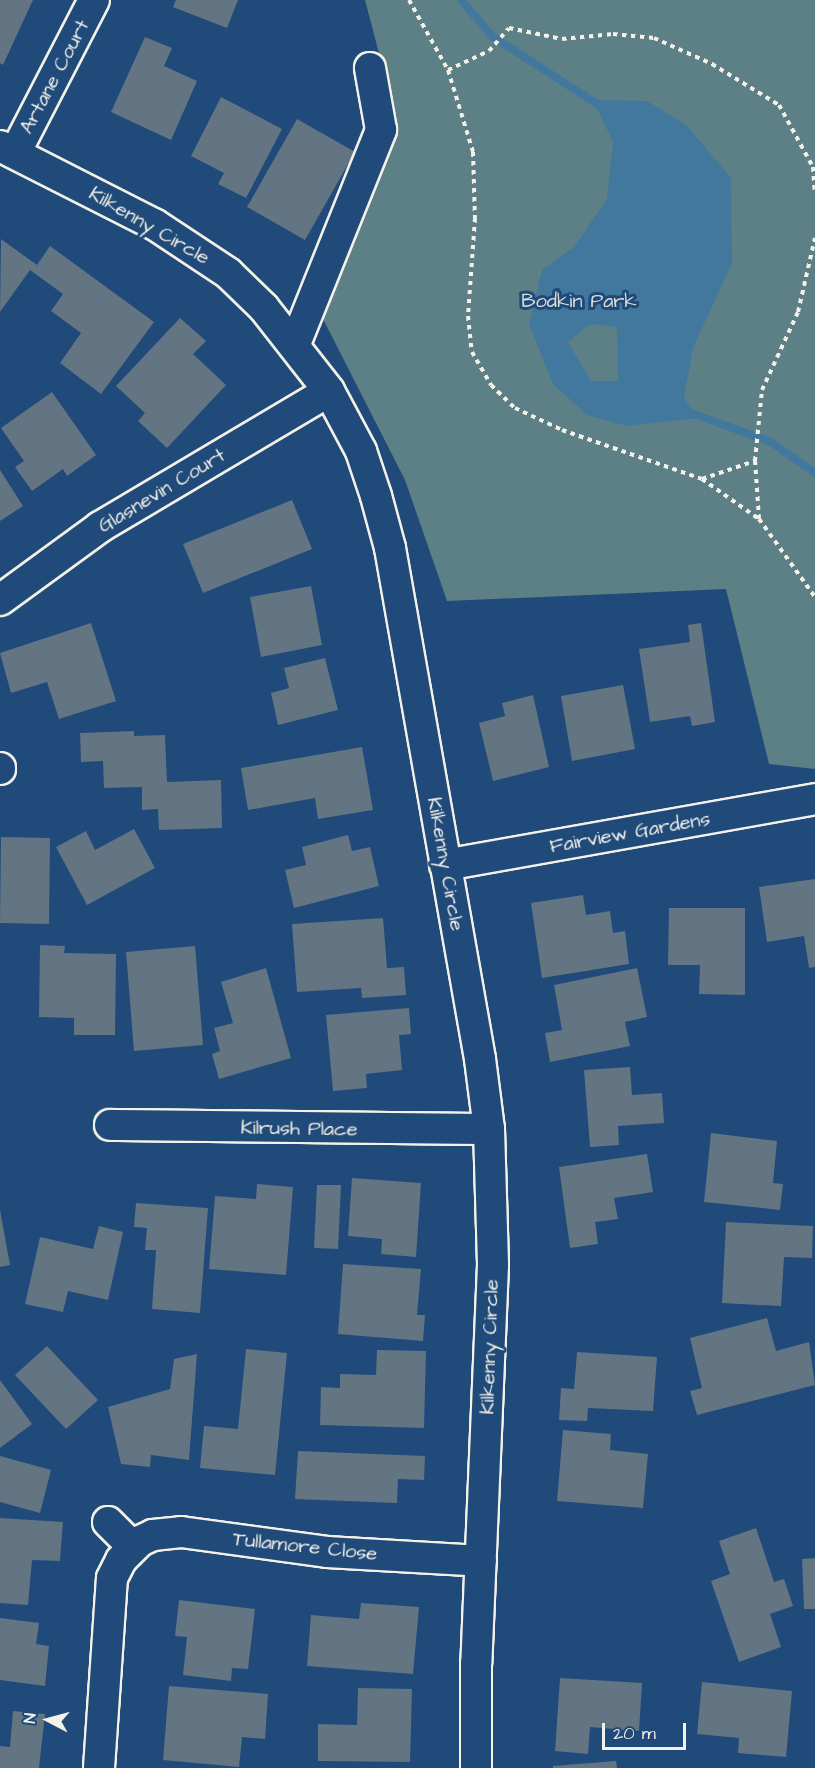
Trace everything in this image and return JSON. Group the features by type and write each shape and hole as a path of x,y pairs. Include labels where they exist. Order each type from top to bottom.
{"street":[{"name":"Artane Court","path":"7,149 94,0"},
{"path":"295,345 381,130 370,68"},
{"name":"Kilkenny Circle","path":"7,149 198,251 228,273 295,345 329,391 361,451 390,548 444,865 480,1059 489,1129 493,1265 481,1561 476,1768"},
{"name":"Glasnevin Court","path":"0,600 100,527 329,391"},
{"name":"Fairview Gardens","path":"444,865 815,799"},
{"name":"Kilrush Place","path":"110,1125 489,1129"},
{"path":"108,1521 133,1547"},
{"name":"Tullamore Close","path":"99,1768 112,1578 133,1547 153,1535 168,1532 327,1552 481,1561"}],"path":[{"path":"409,0 448,70 473,152 475,218 468,316 472,352 491,385 515,408 561,430 702,479 759,519 814,594"},
{"path":"448,70 489,51 509,28 562,39 614,34 654,38 712,64 779,105 813,167 815,194"},
{"path":"759,519 755,461 762,390 798,312 815,238"},
{"path":"702,479 755,461"}],"green space":[{"name":"Bodkin Park","path":"365,0 815,0 815,769 769,764 726,589 447,601 405,480 321,315 393,124 392,103"}],"water":[{"path":"593,100 647,101 686,125 731,178 732,263 693,348 684,398 699,418 627,426 587,415 553,384 529,324 542,270 574,247 607,199 613,142","holes":["590,324 617,327 618,381 591,381 568,342"]}],"building":[{"path":"0,0 33,0 3,65 0,63"},
{"path":"176,0 238,0 227,28 173,7"},
{"path":"145,37 172,48 164,66 197,81 171,140 111,112"},
{"path":"221,97 282,129 246,198 218,184 224,173 191,156"},
{"path":"297,119 355,152 305,240 247,207"},
{"path":"1,239 37,265 50,246 154,322 101,394 60,363 81,333 51,311 63,294 30,270 0,312"},
{"path":"180,318 206,341 193,354 226,385 167,448 138,421 145,413 116,386"},
{"path":"52,392 96,455 67,476 63,469 32,491 15,467 24,461 1,428"},
{"path":"0,470 23,506 0,521"},
{"path":"292,500 312,549 203,593 183,544"},
{"path":"311,586 322,645 261,657 250,597"},
{"path":"91,623 116,701 59,719 47,682 11,693 0,653"},
{"path":"701,623 715,722 692,726 690,716 650,722 639,649 690,642 688,625"},
{"path":"325,658 338,710 278,725 271,693 289,688 284,668"},
{"path":"623,685 635,749 572,761 561,696"},
{"path":"533,695 549,767 493,781 479,723 505,716 502,703"},
{"path":"134,731 134,736 165,735 167,782 221,780 222,828 159,830 158,809 142,810 142,787 104,788 103,761 81,762 80,733"},
{"path":"362,747 373,810 318,819 315,798 248,810 241,768"},
{"path":"134,829 155,868 87,905 56,847 86,831 95,850"},
{"path":"348,835 352,851 370,847 379,886 294,908 285,870 306,865 302,847"},
{"path":"1,837 50,838 49,924 0,923"},
{"path":"815,879 815,967 809,968 804,936 767,942 759,887"},
{"path":"583,895 586,915 610,911 613,933 625,931 629,964 542,978 531,903"},
{"path":"669,908 745,908 745,995 699,994 700,965 668,965"},
{"path":"383,918 387,968 404,967 406,995 362,998 361,988 297,992 292,924"},
{"path":"40,945 65,946 64,953 116,954 115,1035 74,1035 74,1018 39,1017"},
{"path":"195,946 203,1045 134,1051 126,952"},
{"path":"266,968 291,1058 219,1079 212,1054 220,1051 214,1028 233,1023 221,982"},
{"path":"637,968 647,1017 625,1022 630,1046 550,1062 545,1033 562,1030 554,985"},
{"path":"409,1008 411,1034 399,1035 402,1070 366,1074 367,1088 333,1091 326,1015"},
{"path":"630,1067 632,1095 662,1093 664,1123 618,1126 619,1145 590,1147 584,1070"},
{"path":"711,1133 777,1141 773,1183 783,1184 780,1210 704,1202"},
{"path":"647,1154 653,1192 614,1198 618,1219 595,1222 598,1244 570,1248 559,1167"},
{"path":"352,1178 421,1183 416,1257 381,1254 382,1239 348,1236"},
{"path":"257,1184 293,1187 286,1275 209,1269 215,1196 256,1199"},
{"path":"317,1185 341,1185 338,1249 314,1248"},
{"path":"136,1203 208,1208 200,1313 152,1309 156,1250 145,1250 147,1228 134,1227"},
{"path":"0,1210 10,1265 0,1267"},
{"path":"726,1222 813,1226 812,1258 784,1257 781,1306 722,1303"},
{"path":"99,1226 123,1232 108,1300 68,1291 63,1312 25,1304 40,1237 93,1249"},
{"path":"343,1264 421,1269 417,1315 425,1315 423,1341 338,1334"},
{"path":"767,1318 776,1351 809,1342 815,1385 697,1415 690,1391 702,1388 690,1338"},
{"path":"47,1346 98,1400 66,1429 15,1375"},
{"path":"246,1349 287,1353 275,1475 200,1468 204,1426 238,1429"},
{"path":"377,1350 426,1351 424,1428 320,1425 321,1387 340,1388 340,1374 376,1375"},
{"path":"577,1352 657,1357 653,1411 588,1408 587,1421 559,1420 561,1388 574,1389"},
{"path":"197,1354 189,1460 151,1455 150,1467 121,1464 108,1407 170,1389 174,1359"},
{"path":"0,1380 32,1424 0,1448"},
{"path":"563,1430 611,1434 610,1450 648,1454 643,1508 557,1501"},
{"path":"298,1451 425,1456 424,1480 398,1479 397,1503 295,1499"},
{"path":"0,1456 51,1470 40,1513 0,1502"},
{"path":"0,1518 63,1522 60,1561 32,1560 28,1605 0,1603"},
{"path":"756,1528 774,1582 784,1579 793,1606 770,1614 781,1647 739,1662 711,1581 730,1574 719,1541"},
{"path":"815,1558 815,1609 804,1609 802,1559"},
{"path":"179,1600 255,1609 248,1669 232,1668 231,1681 183,1675 187,1637 175,1636"},
{"path":"361,1603 419,1607 413,1674 307,1666 311,1615 359,1619"},
{"path":"0,1618 39,1623 36,1644 49,1646 45,1686 0,1680"},
{"path":"560,1678 642,1683 639,1731 590,1727 588,1754 555,1751"},
{"path":"702,1682 792,1691 786,1757 738,1753 739,1738 697,1734"},
{"path":"169,1686 268,1694 265,1739 242,1737 239,1767 163,1760"},
{"path":"358,1688 412,1689 410,1762 318,1761 318,1724 357,1725"},
{"path":"13,1711 45,1714 39,1768 0,1768 0,1746 10,1747"},
{"path":"616,1761 617,1768 553,1768 553,1766"}],"waterway":[{"path":"461,0 492,36 600,106"},
{"path":"691,413 771,442 815,473"}]}
